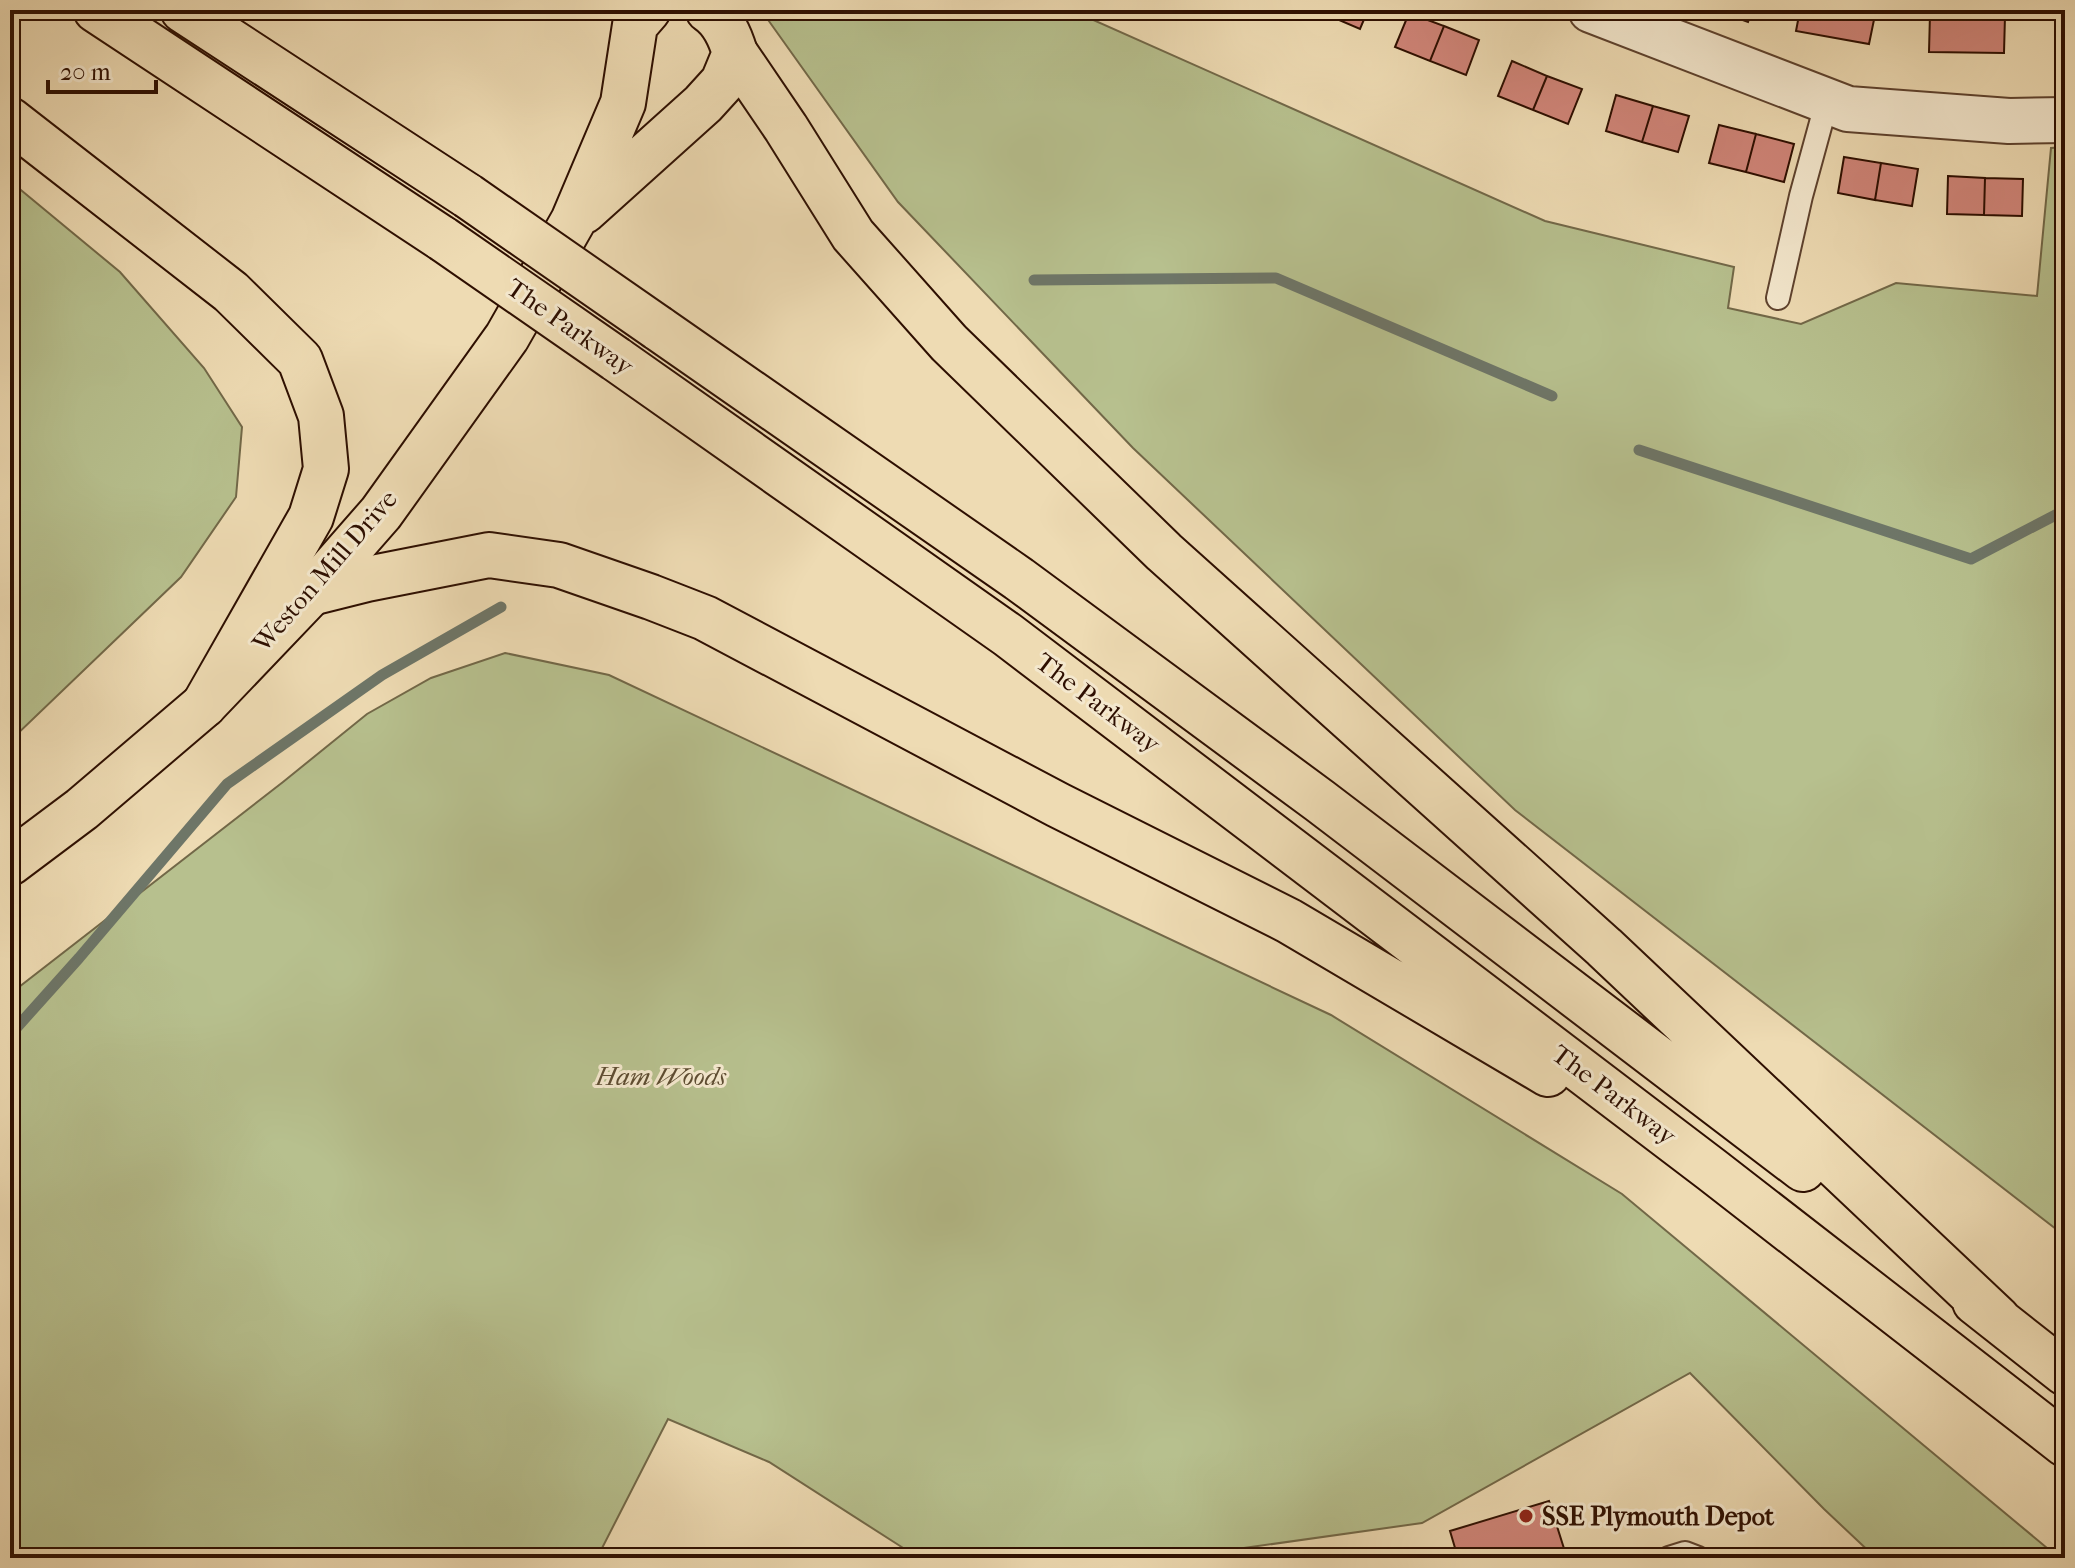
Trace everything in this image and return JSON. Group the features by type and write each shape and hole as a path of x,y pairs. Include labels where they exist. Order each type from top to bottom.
{"main road":[{"name":"The Parkway","path":"96,10 443,239 1008,635 1712,1170 2065,1444"},
{"name":"The Parkway","path":"183,10 468,196 1019,579 1307,791 1644,1046 2065,1373"},
{"path":"573,221 623,103 635,25 648,10"},
{"path":"708,10 728,32 735,53 853,235 949,343 1164,552 1604,947 1998,1319"},
{"path":"573,221 703,104 723,82 735,53"},
{"path":"10,120 231,292 300,360 321,416 326,469 311,517 204,705"},
{"name":"Weston Mill Drive","path":"10,863 82,809 204,705 311,593 381,513 507,337 573,221"},
{"path":"311,593 489,555 559,565 705,618 1058,805 1289,921 1712,1170"}],"street":[{"path":"1591,10 1848,109 2009,121 2065,120"}],"lane":[{"path":"1778,298 1827,101"},
{"path":"1669,1558 1685,1553 1698,1558"}],"green space":[{"path":"761,10 1071,10 1545,221 1734,267 1728,308 1801,324 1896,283 2037,296 2051,148 2065,147 2065,1236 1515,810 1133,448 898,202"},
{"path":"10,181 120,272 204,368 242,427 236,497 181,577 10,741"},
{"name":"Ham Woods","path":"505,653 609,675 1331,1015 1622,1194 2059,1558 1876,1558 1690,1373 1422,1523 1173,1558 921,1558 769,1462 668,1419 597,1558 10,1558 10,994 367,714 431,678"}],"building":[{"path":"1327,10 1368,10 1360,29 1325,14"},
{"path":"1715,10 1752,10 1748,22"},
{"path":"1800,10 1876,10 1869,44 1796,31"},
{"path":"1409,13 1444,26 1430,61 1395,47"},
{"path":"1930,14 2005,16 2004,53 1929,52"},
{"path":"1444,26 1479,40 1466,75 1430,61"},
{"path":"1512,61 1547,76 1533,110 1498,96"},
{"path":"1547,76 1582,89 1568,124 1533,110"},
{"path":"1616,95 1653,106 1642,142 1606,131"},
{"path":"1653,106 1689,116 1678,152 1642,142"},
{"path":"1719,125 1756,134 1746,172 1709,163"},
{"path":"1756,134 1794,144 1784,182 1746,172"},
{"path":"1844,157 1881,163 1875,200 1838,193"},
{"path":"1881,163 1918,169 1912,206 1875,200"},
{"path":"1948,176 1985,178 1984,215 1947,214"},
{"path":"1985,178 2023,179 2022,216 1984,215"},
{"name":"SSE Plymouth Depot","path":"1549,1501 1567,1558 1458,1558 1450,1531"}],"waterway":[{"path":"1034,280 1276,278 1552,396"},
{"path":"1639,450 1971,559 2065,510"},
{"path":"10,1035 227,784 382,675 501,607"}],"place":[{"name":"SSE Plymouth Depot","path":"1526,1516"}]}
